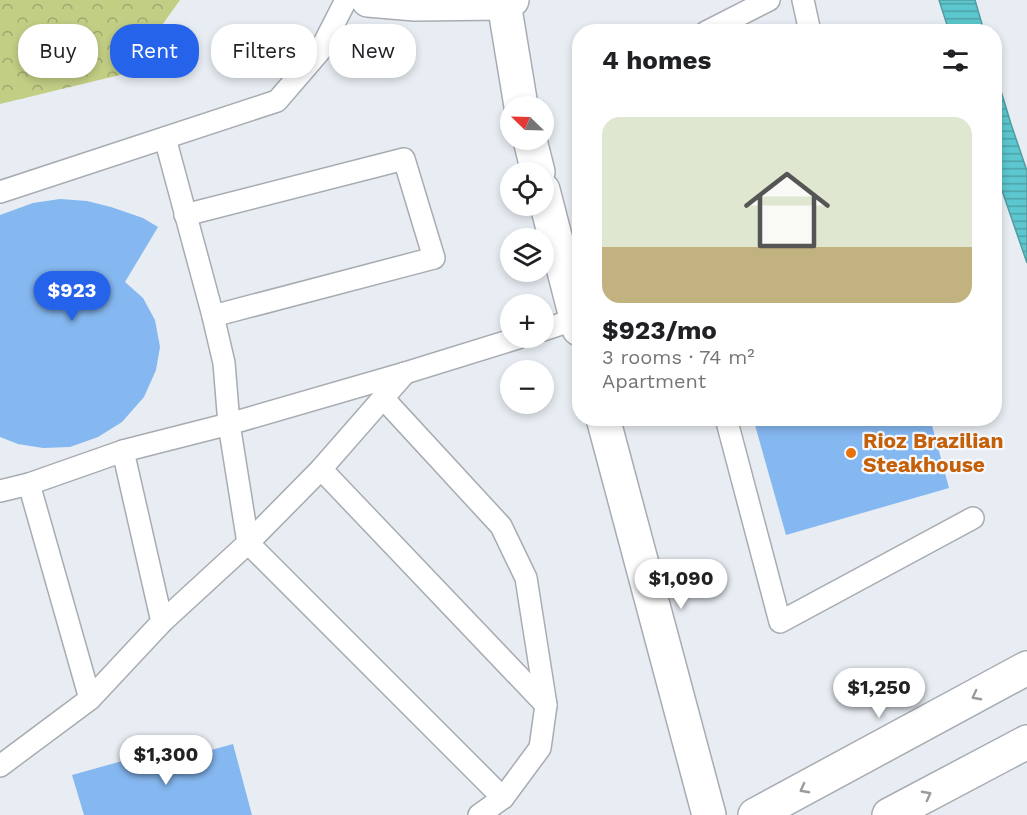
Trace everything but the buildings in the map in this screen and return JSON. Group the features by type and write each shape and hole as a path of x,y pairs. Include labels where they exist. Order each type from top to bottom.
{"street":[{"path":"368,0 415,4 508,2 520,96"},
{"path":"550,216 572,299"},
{"path":"605,426 709,815"},
{"path":"755,815 1027,668"},
{"path":"889,815 1027,742"}],"lane":[{"path":"0,192 277,101 320,51 346,0"},
{"path":"736,24 769,0"},
{"path":"802,0 808,24"},
{"path":"165,138 224,363 229,424 248,543 503,798"},
{"path":"185,214 404,159 434,258 213,316"},
{"path":"554,327 572,323"},
{"path":"0,491 29,484 123,451 229,424 500,344"},
{"path":"0,766 90,699 162,622 248,543 321,469 405,373"},
{"path":"383,398 501,525 526,578 546,705 540,748 503,798 479,815"},
{"path":"728,426 780,622 973,518"},
{"path":"123,451 162,622"},
{"path":"321,469 546,705"},
{"path":"29,484 90,699"}],"green space":[{"path":"0,0 180,0 163,24 110,24 110,77 0,104"}],"water":[{"path":"939,0 975,0 982,24 947,24"},
{"path":"1002,94 1027,171 1027,263 1002,190"}],"place":[{"name":"Rioz Brazilian Steakhouse","path":"851,453"}]}
